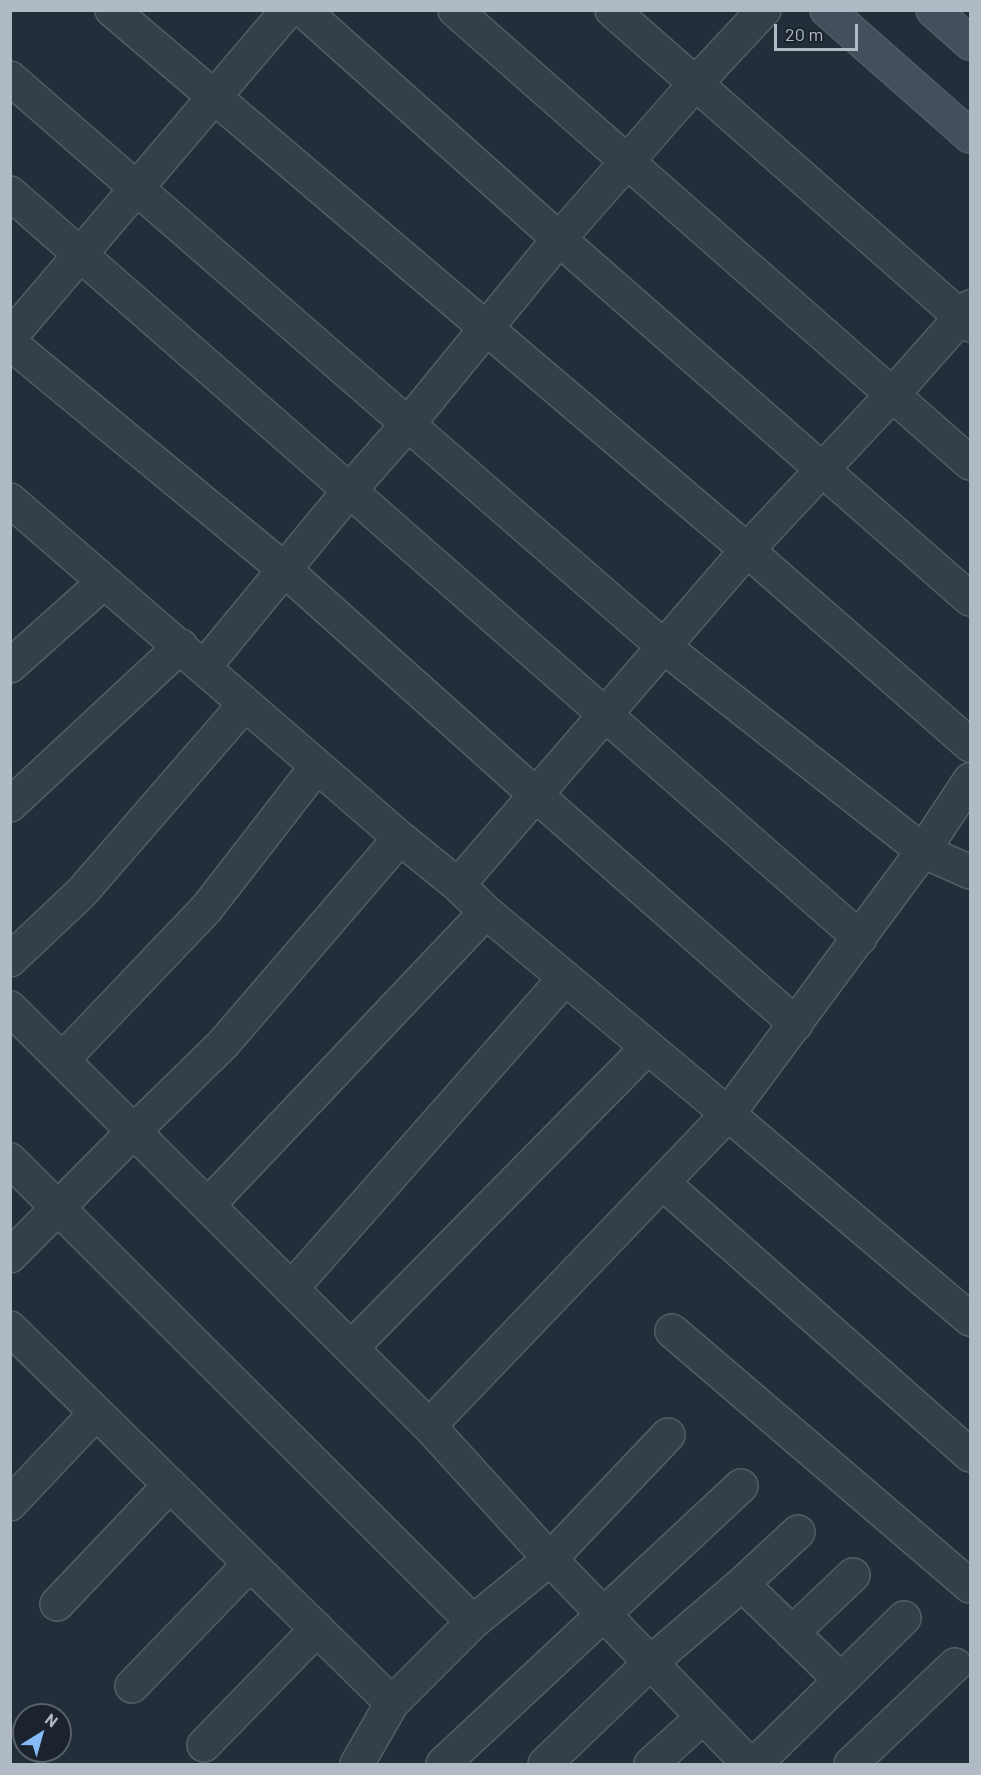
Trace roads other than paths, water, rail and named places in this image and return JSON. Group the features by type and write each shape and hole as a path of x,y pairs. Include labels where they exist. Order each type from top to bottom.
{"main road":[{"path":"827,10 970,136"},
{"path":"933,10 970,43"}],"street":[{"path":"112,10 747,550 970,745"},
{"path":"10,337 288,10"},
{"path":"303,10 970,599"},
{"path":"455,10 970,463"},
{"path":"458,885 747,550 968,316 694,84 612,10"},
{"path":"10,805 192,656 285,570 349,491 408,424 559,238 694,84 764,10"},
{"path":"10,78 663,646 923,851 970,872"},
{"path":"10,193 860,938"},
{"path":"10,343 285,570 796,1024"},
{"path":"10,500 400,838 458,885 486,912 970,1320"},
{"path":"10,666 104,582"},
{"path":"10,960 82,892 245,704"},
{"path":"62,1060 207,908 317,766"},
{"path":"429,1426 664,1184 728,1114 860,938 923,851 970,780"},
{"path":"10,1256 223,1044 400,838"},
{"path":"208,1205 486,912"},
{"path":"291,1289 565,978"},
{"path":"10,1008 429,1426 549,1559 749,1764"},
{"path":"351,1348 648,1047"},
{"path":"10,1160 473,1622"},
{"path":"664,1184 970,1455"},
{"path":"672,1330 970,1586"},
{"path":"13,1336 96,1413 392,1703"},
{"path":"10,1504 96,1413"},
{"path":"357,1764 392,1703 473,1622 549,1559 668,1435"},
{"path":"57,1604 170,1485"},
{"path":"443,1764 741,1486"},
{"path":"544,1764 650,1663 742,1584 798,1532"},
{"path":"132,1686 250,1564"},
{"path":"792,1633 853,1575"},
{"path":"742,1584 841,1680"},
{"path":"755,1764 904,1618"},
{"path":"204,1744 317,1629"},
{"path":"851,1764 955,1665"},
{"path":"651,1764 703,1717"}]}
